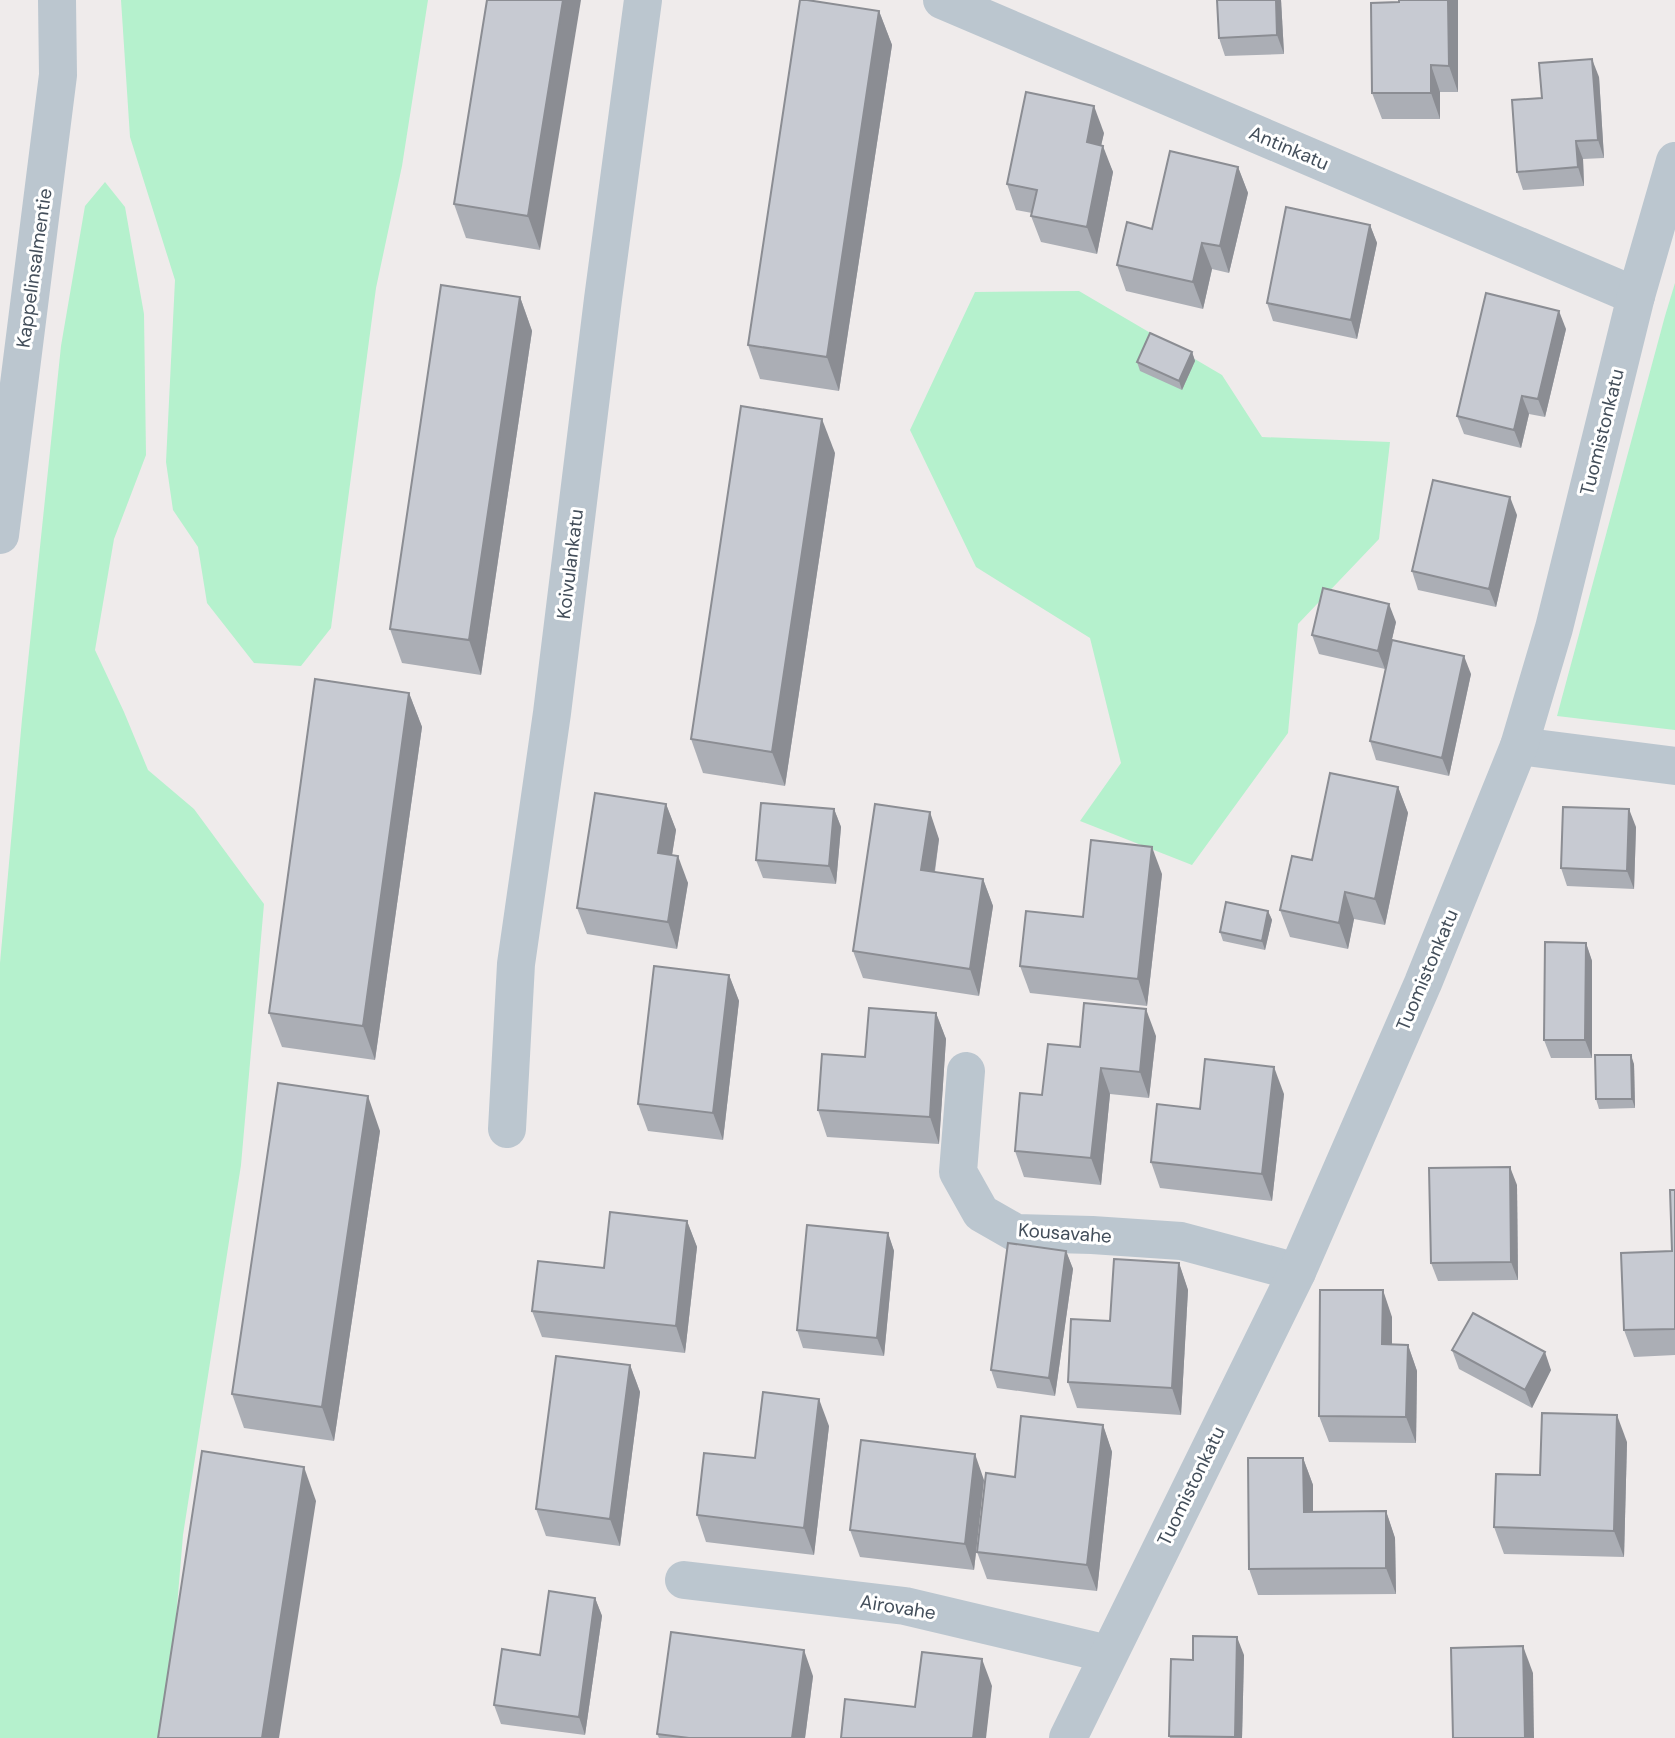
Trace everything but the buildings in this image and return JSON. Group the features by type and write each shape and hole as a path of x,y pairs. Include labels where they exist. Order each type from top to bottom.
{"street":[{"name":"Kappelinsalmentie","path":"0,535 58,75 57,0"},
{"name":"Koivulankatu","path":"508,1129 516,964 552,713 643,0"},
{"name":"Antinkatu","path":"942,0 1636,296"},
{"name":"Tuomistonkatu","path":"1068,1738 1297,1272 1423,983 1519,746 1554,628 1636,296 1675,161"},
{"path":"1519,746 1675,766"},
{"name":"Kousavahe","path":"966,1071 958,1172 981,1213 1016,1233 1181,1241 1297,1272"},
{"name":"Airovahe","path":"684,1580 905,1606 1108,1654"}],"green space":[{"path":"121,0 428,0 402,166 376,288 331,628 301,666 254,663 207,603 198,547 173,510 166,462 175,280 130,137"},
{"path":"105,182 125,207 144,314 146,455 114,539 95,650 148,770 194,809 264,904 241,1165 183,1535 166,1738 0,1738 0,963 22,719 61,346 85,206"},
{"path":"1675,283 1675,730 1557,716 1665,316"},
{"path":"1079,291 1222,375 1262,437 1390,442 1379,539 1298,624 1288,733 1192,865 1080,821 1121,763 1090,638 976,567 910,430 975,292"}]}
